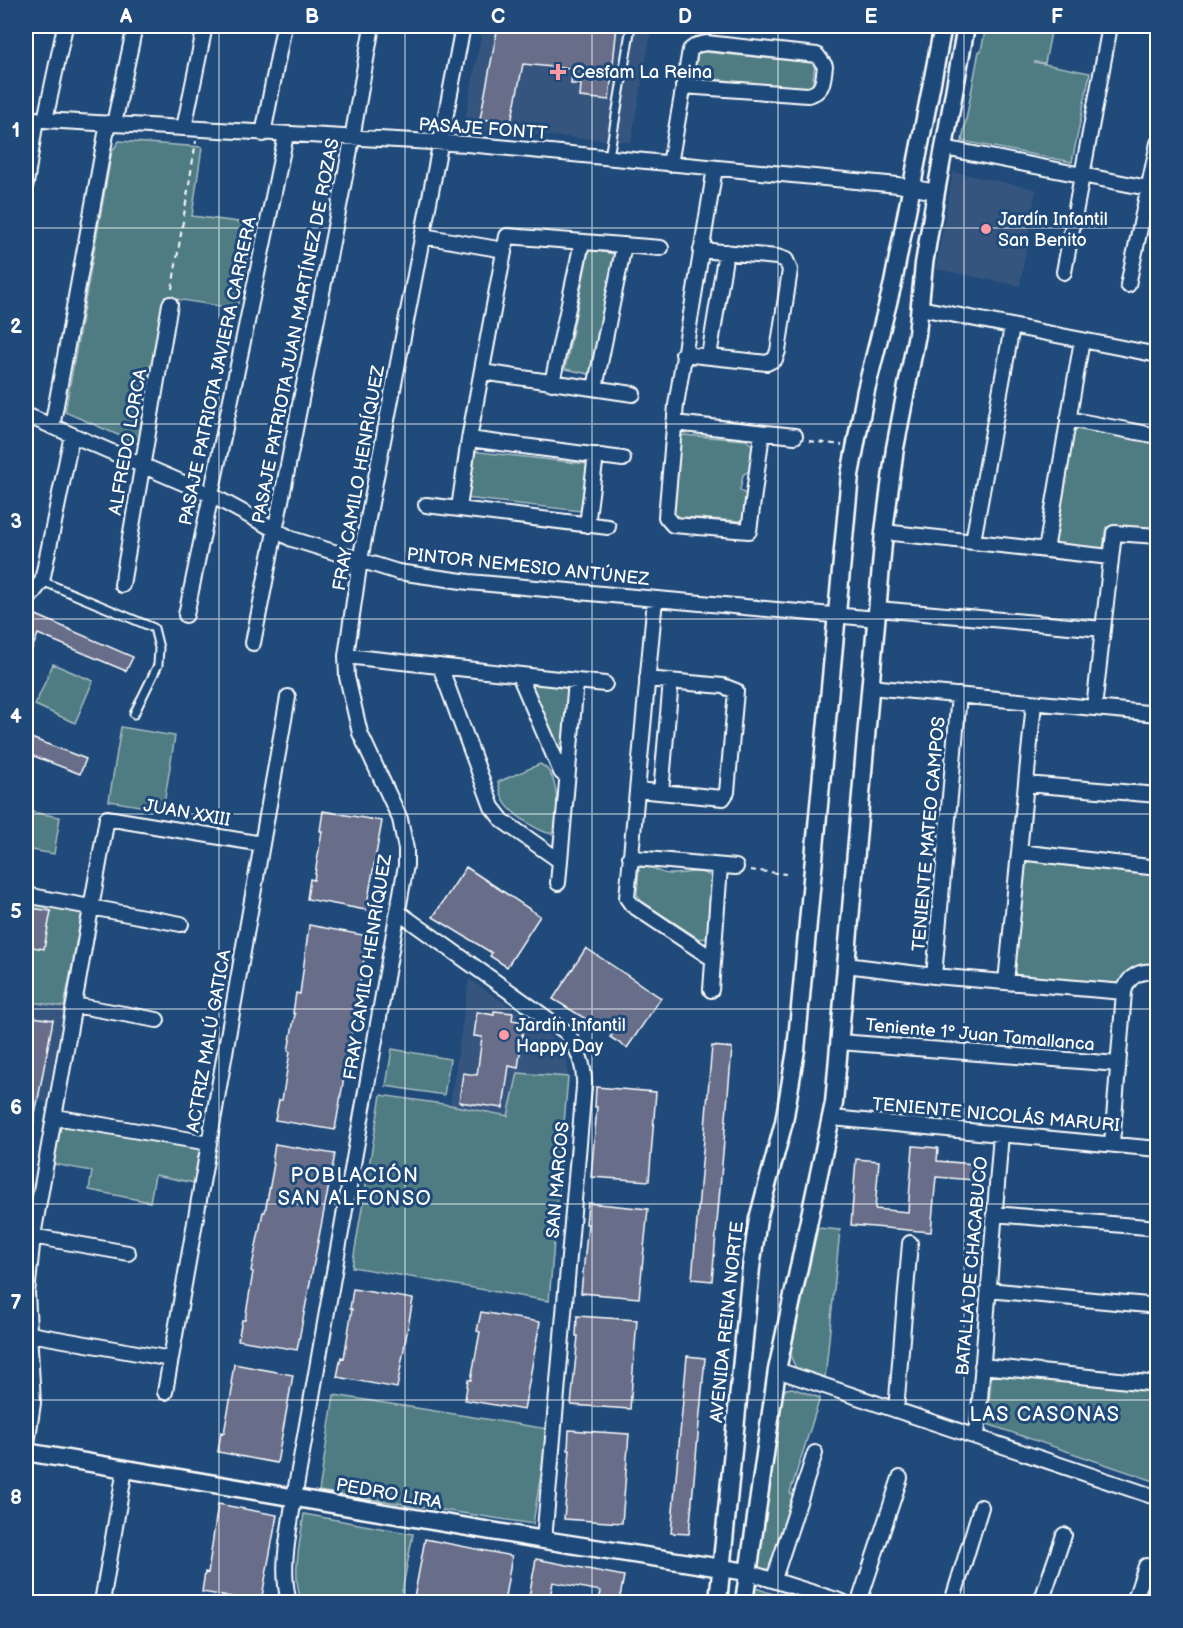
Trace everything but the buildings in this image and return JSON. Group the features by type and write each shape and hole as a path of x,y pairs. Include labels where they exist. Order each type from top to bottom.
{"street":[{"path":"26,184 36,119 65,26"},
{"path":"52,427 111,124 135,26"},
{"path":"184,128 205,26"},
{"path":"263,134 284,26"},
{"name":"PASAJE PATRIOTA JUAN MARTÍNEZ DE ROZAS","path":"254,643 372,26"},
{"name":"FRAY CAMILO HENRÍQUEZ","path":"289,1602 285,1561 294,1498 406,865 404,834 400,819 360,733 347,677 346,656 360,560 463,26"},
{"name":"AVENIDA REINA NORTE","path":"718,1602 758,1219 784,1122 795,1050 851,465 872,361 893,283 943,26"},
{"path":"744,1602 777,1370 832,1118 884,532 893,460 911,371 924,264 966,26"},
{"path":"1064,272 1110,26"},
{"path":"670,164 683,86 690,50 697,45 706,43 817,55 825,66 822,87 816,93 808,95 683,86"},
{"name":"PASAJE FONTT","path":"36,119 263,134 441,142 912,187 936,192"},
{"name":"PASAJE PATRIOTA JAVIERA CARRERA","path":"186,615 285,135"},
{"path":"1128,285 1153,189 1158,143"},
{"path":"944,148 1153,189"},
{"path":"715,168 683,354 674,423 666,517 673,525 749,531 762,433"},
{"path":"459,508 469,439 507,236 661,248"},
{"path":"423,237 504,250"},
{"path":"552,382 582,242"},
{"path":"595,388 624,245"},
{"path":"683,354 767,363 775,359 778,351 790,270 786,260 701,250"},
{"path":"709,356 726,252"},
{"name":"ALFREDO LORCA","path":"122,585 170,304"},
{"path":"920,308 1158,355"},
{"path":"973,541 1012,327"},
{"path":"1046,549 1082,340"},
{"path":"482,372 633,394"},
{"name":"PINTOR NEMESIO ANTÚNEZ","path":"26,415 211,495 292,539 398,572 836,615 878,614 1103,629"},
{"path":"1068,419 1158,435"},
{"path":"674,423 795,436"},
{"path":"26,602 42,581 72,435"},
{"path":"469,439 623,459"},
{"path":"587,525 596,455"},
{"path":"426,505 608,527"},
{"path":"884,532 1110,557"},
{"path":"1094,708 1114,533 1158,536"},
{"path":"655,599 627,898 632,905 713,959"},
{"path":"346,656 604,684"},
{"path":"440,666 492,807 503,821 560,861"},
{"path":"519,675 561,772 567,777"},
{"path":"637,790 723,798 727,792 736,692 723,686 647,679"},
{"path":"558,883 576,681"},
{"path":"661,792 671,681"},
{"path":"870,687 1158,714"},
{"name":"TENIENTE MATEO CAMPOS","path":"933,976 959,696"},
{"name":"ACTRIZ MALÚ GATICA","path":"165,1392 288,697"},
{"path":"1006,982 1034,702"},
{"path":"1026,784 1158,795"},
{"name":"JUAN XXIII","path":"92,908 107,818 262,844"},
{"path":"1019,852 1158,868"},
{"path":"630,856 736,867"},
{"path":"711,990 720,866"},
{"path":"26,895 181,924"},
{"path":"26,1452 33,1403 27,1293 29,1236 56,1117 92,908"},
{"name":"SAN MARCOS","path":"398,912 566,1032 578,1049 584,1068 544,1540"},
{"path":"846,965 933,976 1124,992"},
{"path":"1112,1144 1124,992 1128,981 1138,973 1158,972"},
{"path":"74,1005 157,1020"},
{"name":"Teniente 1º Juan Tamallanca","path":"840,1042 1118,1064"},
{"path":"56,1117 209,1143"},
{"name":"TENIENTE NICOLÁS MARURI","path":"832,1118 1158,1149"},
{"name":"BATALLA DE CHACABUCO","path":"976,1437 1001,1134"},
{"path":"994,1214 1158,1228"},
{"path":"29,1236 128,1253"},
{"path":"896,1410 910,1244"},
{"path":"988,1290 1158,1306"},
{"path":"30,1334 171,1359"},
{"path":"982,1366 1158,1384"},
{"path":"777,1370 1158,1498"},
{"name":"PEDRO LIRA","path":"26,1452 747,1572"},
{"path":"774,1579 815,1453"},
{"path":"102,1602 125,1469"},
{"path":"859,1602 900,1478"},
{"path":"952,1602 981,1508"},
{"path":"1041,1602 1064,1536"},
{"path":"1134,1602 1146,1566"},
{"path":"747,1572 774,1579 834,1601"}],"lane":[{"path":"609,157 631,26"},
{"path":"42,581 154,628 159,648 158,664 134,714"}],"path":[{"path":"170,304 198,129"},
{"path":"736,867 786,874"}],"shaded area":[{"name":"Cesfam La Reina","path":"483,26 652,26 631,142 473,130 465,119"},
{"name":"Jardín Infantil San Benito","path":"953,172 1036,189 1020,286 936,269"},
{"name":"Jardín Infantil Happy Day","path":"469,979 530,1020 567,1051 568,1077 518,1073 508,1116 450,1105"},
{"path":"26,1001 64,1007 47,1103 26,1099"}],"green space":[{"path":"986,26 1052,27 1045,63 1034,62 1090,73 1072,162 962,141"},
{"path":"695,51 815,63 812,89 692,77"},
{"path":"119,141 202,147 192,216 254,224 237,309 164,297 141,445 65,412 112,151"},
{"path":"589,249 618,255 594,375 565,369"},
{"path":"1070,422 1157,438 1157,531 1106,527 1103,549 1049,543"},
{"path":"683,435 746,440 753,446 750,470 743,475 740,490 747,495 745,516 740,521 680,517 673,513 679,441"},
{"path":"471,451 587,464 581,511 465,498"},
{"path":"53,664 93,681 75,723 35,705"},
{"path":"532,682 571,686 563,759 558,759 529,687"},
{"path":"121,727 175,736 163,810 109,801"},
{"path":"540,764 547,769 555,786 557,807 552,834 546,833 519,817 503,799 498,782"},
{"path":"26,811 60,817 54,854 26,849"},
{"path":"1023,857 1157,875 1157,969 1122,989 1008,980"},
{"path":"639,867 652,867 668,874 698,872 712,877 707,938 699,939 641,901 637,894"},
{"path":"26,903 82,913 64,1007 26,1001"},
{"path":"392,1049 450,1059 444,1095 386,1086"},
{"path":"518,1073 568,1077 549,1301 352,1267 381,1095 508,1116"},
{"path":"61,1123 201,1149 195,1183 155,1175 150,1202 89,1190 92,1171 53,1164"},
{"path":"818,1228 840,1230 825,1379 797,1370 792,1360 791,1349"},
{"path":"992,1369 1157,1390 1157,1482 987,1424"},
{"path":"792,1388 820,1398 790,1493 795,1498 772,1575 756,1565 781,1395 786,1389"},
{"path":"334,1395 548,1429 533,1524 319,1491"},
{"path":"304,1514 413,1534 400,1602 302,1602 297,1570"},
{"path":"753,1587 796,1602 752,1602"}],"place":[{"name":"Cesfam La Reina","path":"558,72"},
{"name":"Jardín Infantil San Benito","path":"986,229"},
{"name":"Jardín Infantil Happy Day","path":"504,1035"}],"district":[{"name":"POBLACIÓN SAN ALFONSO","path":"355,1188"},
{"name":"LAS CASONAS","path":"1045,1415"}]}
